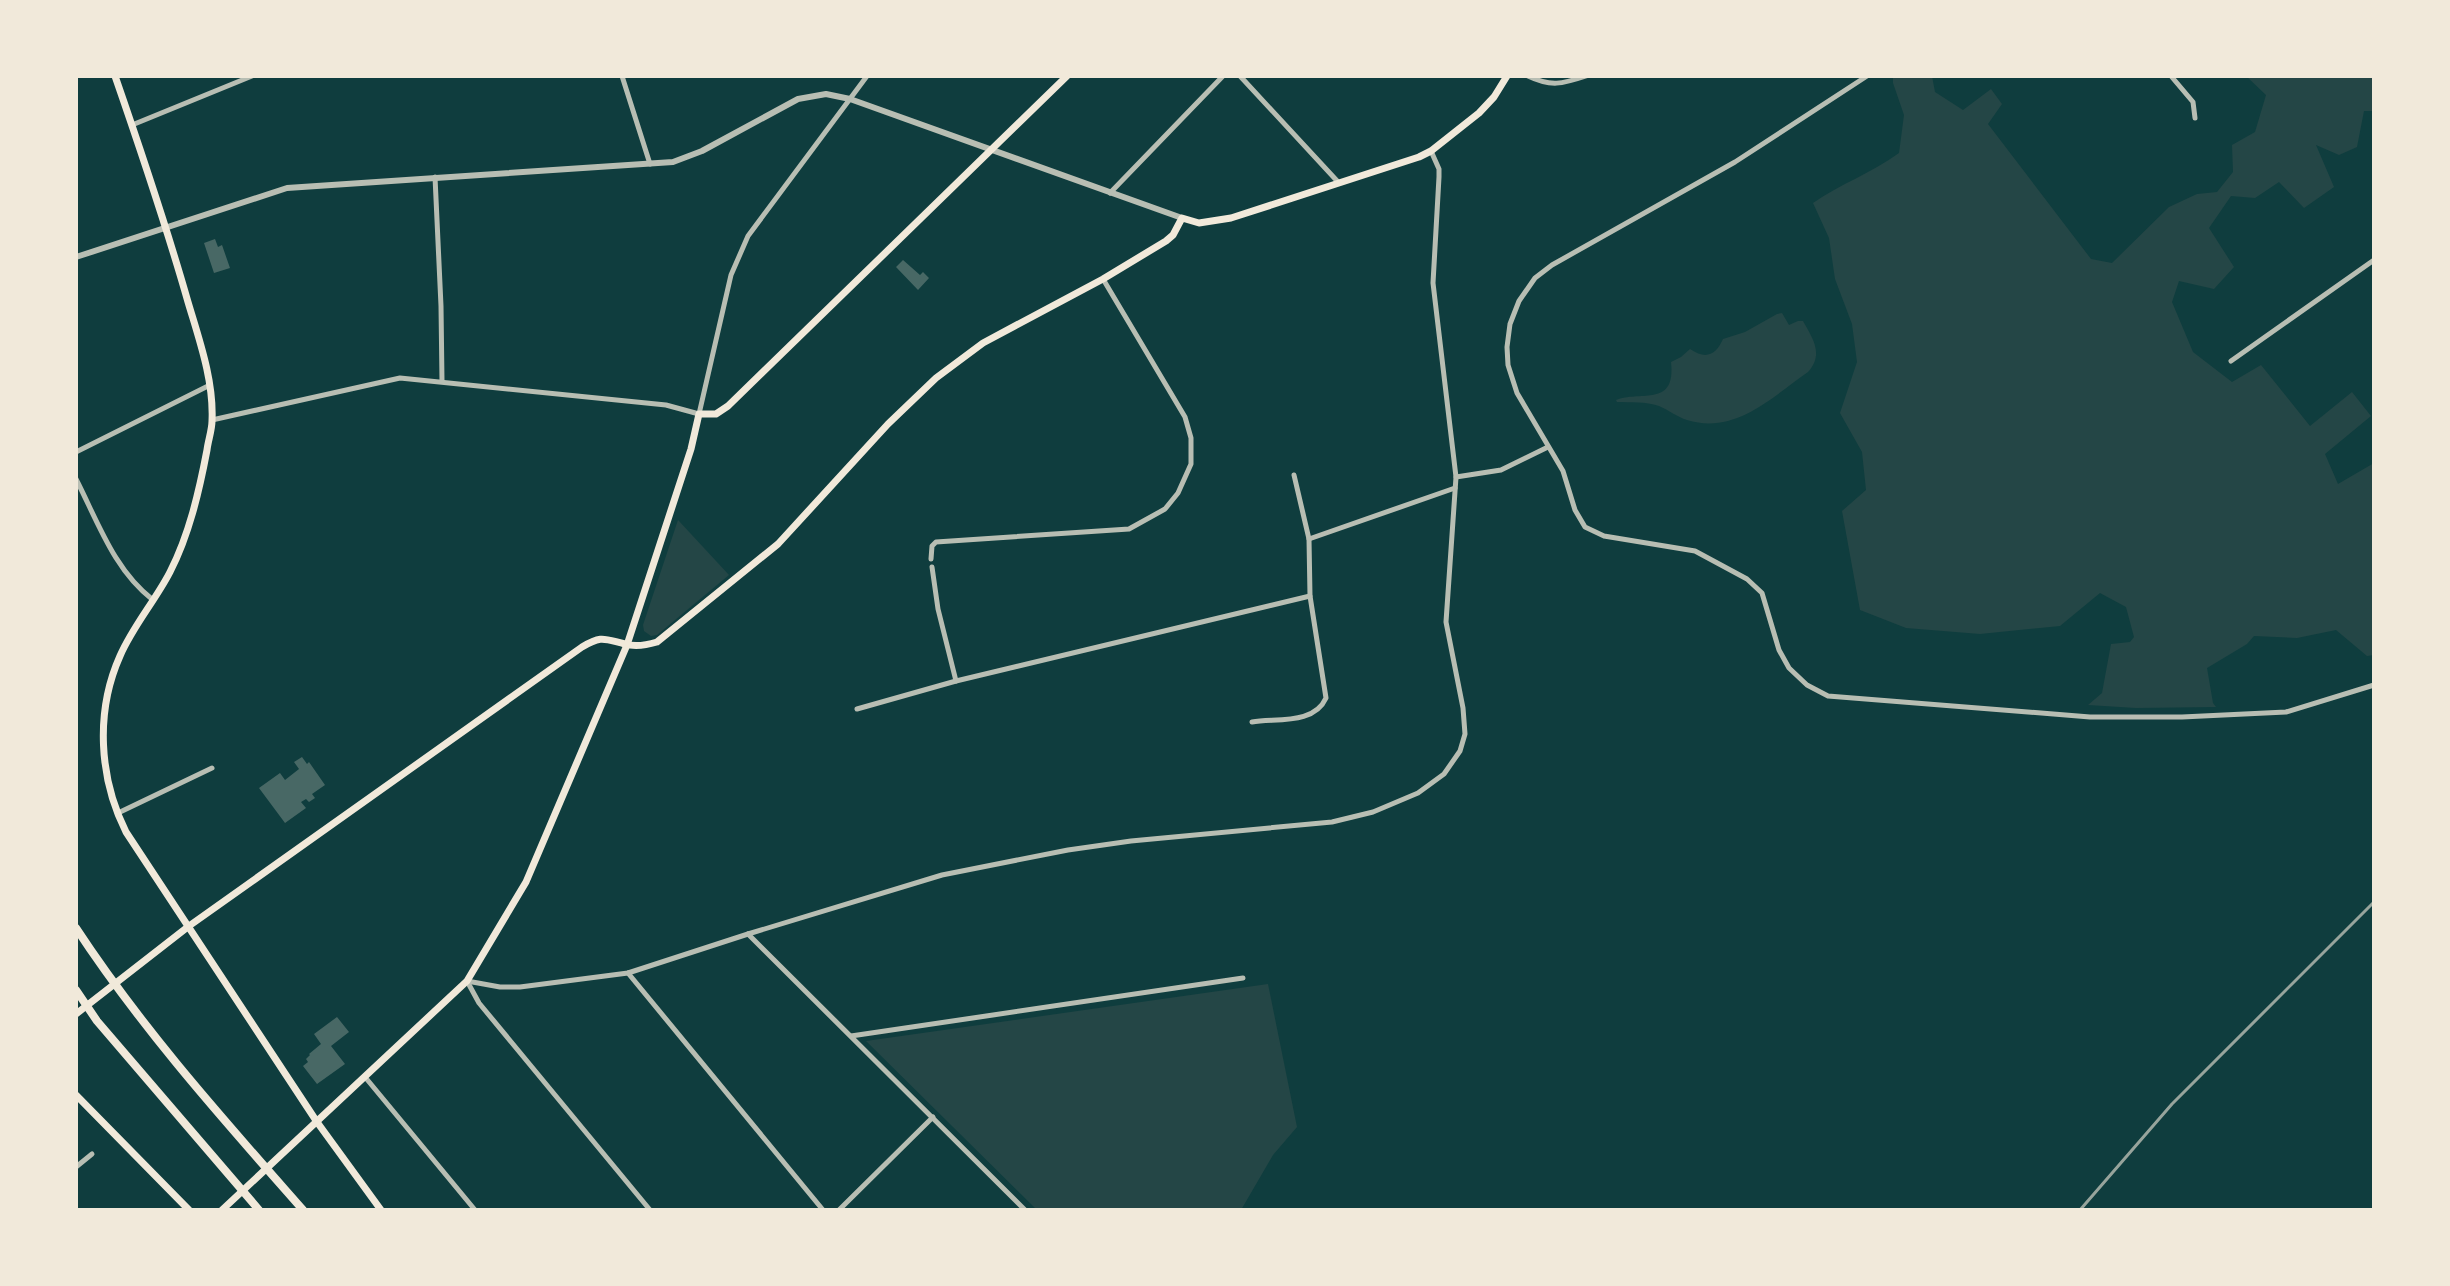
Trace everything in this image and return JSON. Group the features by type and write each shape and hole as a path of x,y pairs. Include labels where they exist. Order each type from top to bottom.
{"highway":[{"path":"76,928 178,1067 303,1210"},
{"path":"76,990 97,1021 259,1210"}],"main road":[{"path":"115,76 167,227 200,343 212,420 200,485 183,542 169,573 120,656 110,685 104,717 106,774 117,814 126,832 317,1122 383,1210"},
{"path":"224,1209 467,981 526,882 627,645 691,449 699,414 713,415 728,406 1067,76"},
{"path":"76,1014 189,926 582,647 599,638 627,645 657,642 778,544 888,424 936,378 983,343 1103,279 1166,241 1182,218 1199,223 1231,218 1431,151 1484,108 1507,76"},
{"path":"76,1095 189,1210"}],"street":[{"path":"132,125 252,76"},
{"path":"622,76 651,164"},
{"path":"212,420 400,378 666,405 699,414 731,275 748,236 867,76"},
{"path":"1110,193 1223,76"},
{"path":"1240,76 1339,183"},
{"path":"1528,76 1553,84 1586,76"},
{"path":"1867,76 1735,162 1564,256 1535,278 1519,301 1510,324 1508,365 1517,393 1563,471 1578,518 1585,527 1604,536 1695,551 1747,579 1762,593 1779,650 1789,668 1807,685 1828,696 2090,717 2151,718 2286,712 2374,685"},
{"path":"2171,76 2193,102 2195,118"},
{"path":"76,257 287,188 673,162 702,151 798,99 826,94 850,99 1182,218"},
{"path":"467,981 520,987 628,973 942,875 1131,841 1332,822 1382,809 1418,793 1444,774 1460,751 1465,734 1446,622 1456,477 1433,283 1439,169 1431,151"},
{"path":"435,177 442,381"},
{"path":"2231,361 2374,260"},
{"path":"931,559 932,546 936,542 1129,529 1165,509 1178,493 1191,464 1191,438 1185,417 1103,279"},
{"path":"76,452 208,386"},
{"path":"1456,477 1501,470 1548,447"},
{"path":"1252,722 1312,715 1326,698 1310,596 1309,539 1294,475"},
{"path":"76,479 120,567 137,588 153,600"},
{"path":"1309,539 1455,488"},
{"path":"932,567 938,609 956,681"},
{"path":"857,709 956,681 1310,596"},
{"path":"117,814 212,768"},
{"path":"748,934 1025,1210"},
{"path":"628,973 823,1210"},
{"path":"851,1036 1243,978"},
{"path":"467,981 479,1003 650,1210"},
{"path":"365,1077 475,1210"},
{"path":"839,1210 933,1117"},
{"path":"76,1167 92,1154"}],"shaded area":[{"path":"1893,76 1932,76 1935,92 1963,110 1991,89 2002,104 1988,124 2091,259 2112,263 2169,207 2197,194 2217,192 2233,172 2232,145 2255,132 2266,95 2246,76 2374,76 2374,111 2364,111 2357,147 2339,155 2316,145 2334,187 2304,208 2279,182 2255,198 2231,196 2209,228 2234,267 2214,289 2179,281 2172,302 2193,352 2232,382 2261,365 2310,426 2352,392 2371,416 2325,454 2338,484 2374,463 2374,655 2367,656 2336,630 2297,638 2254,636 2247,644 2207,668 2216,707 2088,705 2102,693 2111,644 2130,642 2134,637 2126,607 2100,593 2060,626 1980,634 1906,628 1860,610 1842,511 1866,490 1862,452 1840,413 1857,362 1852,324 1835,279 1829,238 1813,203 1899,153 1904,115"},
{"path":"1782,313 1789,325 1803,321 1815,346 1815,359 1808,372 1752,411 1737,418 1705,423 1683,419 1654,404 1617,402 1626,397 1662,392 1671,376 1671,362 1690,349 1710,354 1723,339 1745,332"},
{"path":"678,520 729,575 657,635 651,636 644,631 643,625"},
{"path":"1268,984 1297,1127 1273,1155 1241,1210 1037,1210 866,1041"}],"building":[{"path":"215,239 218,247 222,245 230,268 214,273 204,243"},
{"path":"903,260 920,275 923,272 929,278 918,290 896,267"},
{"path":"302,757 325,785 312,794 315,798 301,802 306,808 285,823 259,788 280,773 285,780 299,769 294,762"},
{"path":"337,1017 349,1032 331,1046 345,1064 317,1084 303,1066 308,1062 309,1054 321,1044 314,1034"}],"railway":[{"path":"2080,1210 2172,1104 2374,902"}]}
